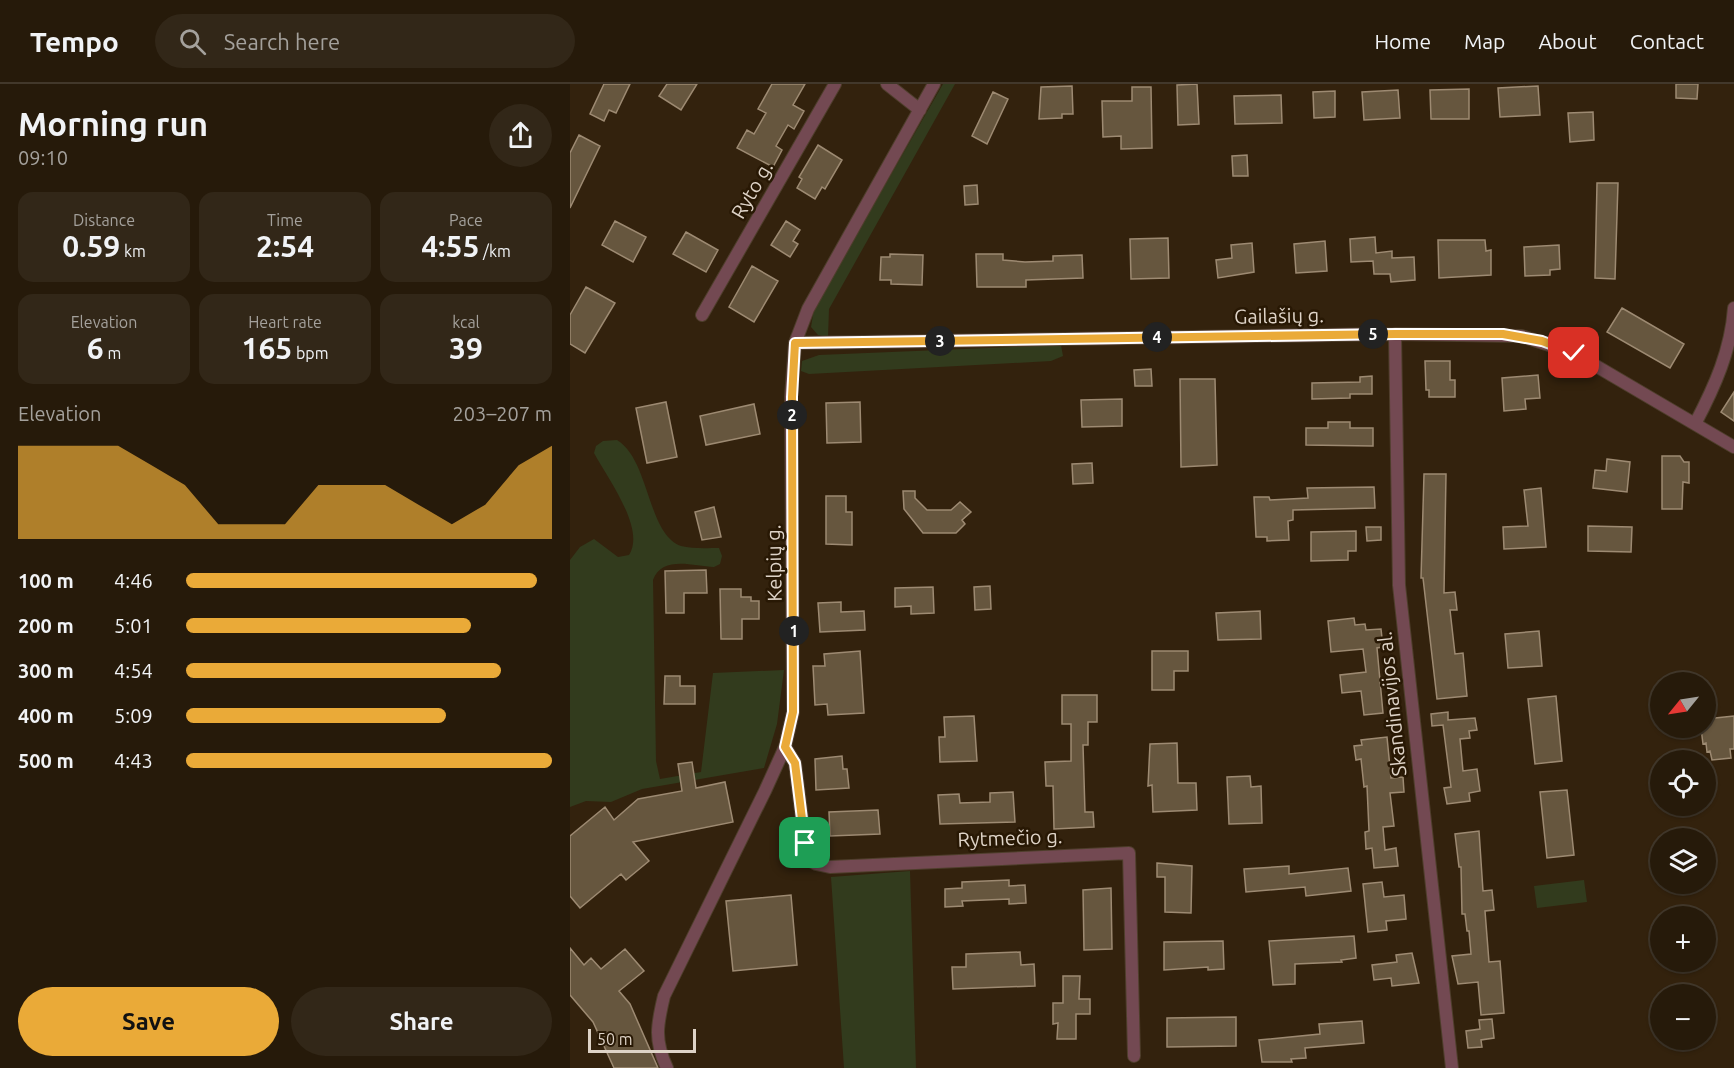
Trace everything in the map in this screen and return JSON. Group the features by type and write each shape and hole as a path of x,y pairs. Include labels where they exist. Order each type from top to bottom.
{"street":[{"name":"Ryto g.","path":"702,315 835,84"},
{"path":"887,84 920,110"},
{"name":"Kelpių g.","path":"667,1068 658,1048 657,1026 664,996 785,747 793,712 792,397 795,343 808,309 934,84"},
{"path":"1695,424 1714,388 1725,359 1734,308"},
{"name":"Skandinavijos al.","path":"1395,334 1399,585 1452,1068"},
{"name":"Gailašių g.","path":"795,343 1503,334 1542,341 1574,353 1734,447"},
{"name":"Rytmečio g.","path":"785,747 795,763 807,859 816,864 830,867 1129,853 1134,1056"}],"green space":[{"path":"943,84 955,84 829,309 828,337 818,335 811,327 814,309"},
{"path":"1061,345 1063,356 1051,361 809,374 801,371 802,361 819,355"},
{"path":"617,440 628,450 636,463 661,527 670,539 685,547 719,548 722,556 720,564 714,567 679,564 663,567 653,580 656,761 660,779 701,772 713,673 784,670 777,724 764,768 642,789 611,802 586,801 570,807 570,560 580,547 594,539 618,557 629,555 633,544 633,532 629,518 616,490 594,453 596,446 603,441"},
{"path":"910,871 916,1068 844,1068 831,877"},
{"path":"1584,880 1587,902 1537,908 1534,886"}],"building":[{"path":"604,84 630,84 616,113 609,110 604,121 590,114"},
{"path":"667,84 697,84 681,110 659,96"},
{"path":"772,84 805,84 793,105 804,111 794,129 788,125 776,146 782,150 773,167 737,148 747,130 754,134 766,113 758,109"},
{"path":"1197,84 1199,124 1178,125 1177,85"},
{"path":"1676,84 1698,84 1697,99 1676,98"},
{"path":"1072,86 1073,114 1062,114 1062,118 1039,119 1041,87"},
{"path":"1538,86 1540,115 1500,117 1498,88"},
{"path":"1132,87 1151,87 1152,148 1121,149 1121,136 1103,137 1102,101 1132,101"},
{"path":"1469,89 1469,119 1431,119 1430,90"},
{"path":"1398,90 1400,118 1364,120 1362,92"},
{"path":"1335,91 1335,117 1314,118 1313,92"},
{"path":"993,92 1008,99 987,144 972,136"},
{"path":"1281,95 1282,123 1235,124 1234,96"},
{"path":"1593,112 1594,140 1570,142 1568,113"},
{"path":"579,135 600,146 570,208 570,153"},
{"path":"818,145 842,160 825,189 822,187 815,199 797,188 802,179 799,177"},
{"path":"1247,155 1248,176 1233,176 1232,156"},
{"path":"1597,183 1618,183 1615,279 1595,278"},
{"path":"977,185 978,204 965,205 964,186"},
{"path":"615,221 646,237 633,262 602,245"},
{"path":"786,221 800,230 793,241 798,244 790,257 771,245"},
{"path":"686,232 718,250 706,272 673,254"},
{"path":"1375,237 1376,253 1392,251 1392,258 1414,257 1415,280 1391,282 1390,274 1374,274 1373,261 1351,262 1350,239"},
{"path":"1168,238 1169,278 1131,279 1130,239"},
{"path":"1438,240 1485,240 1486,251 1491,250 1491,275 1439,278"},
{"path":"1325,241 1327,271 1296,273 1294,244"},
{"path":"1252,243 1254,272 1218,278 1216,260 1232,258 1231,245"},
{"path":"1559,245 1560,269 1550,270 1550,275 1525,276 1524,247"},
{"path":"890,254 923,255 922,285 891,284 891,280 880,280 881,257 890,257"},
{"path":"976,254 1003,254 1003,260 1025,262 1053,261 1053,256 1082,255 1083,278 1026,280 1026,287 977,287"},
{"path":"752,266 778,281 754,322 729,307"},
{"path":"586,287 615,303 585,353 570,344 570,315"},
{"path":"1622,308 1684,344 1670,368 1607,332"},
{"path":"1425,361 1450,361 1450,380 1455,380 1455,397 1429,397 1429,390 1426,390"},
{"path":"1151,369 1152,386 1135,386 1134,370"},
{"path":"1538,375 1540,398 1525,399 1526,409 1504,411 1502,378"},
{"path":"1372,376 1372,394 1350,394 1350,398 1312,399 1312,383 1360,382 1360,377"},
{"path":"1180,379 1215,379 1217,465 1181,467"},
{"path":"1734,392 1734,421 1721,412"},
{"path":"1122,399 1122,426 1082,427 1081,400"},
{"path":"666,402 677,457 647,463 636,408"},
{"path":"860,402 861,442 827,443 826,403"},
{"path":"754,404 760,434 706,445 700,416"},
{"path":"1328,422 1350,422 1350,428 1373,428 1373,446 1306,445 1306,428 1328,428"},
{"path":"1662,456 1680,456 1684,462 1689,462 1689,483 1683,482 1682,509 1662,509"},
{"path":"1607,459 1630,462 1627,492 1593,488 1595,470 1606,471"},
{"path":"1092,463 1093,483 1073,484 1072,464"},
{"path":"1424,474 1446,474 1444,593 1455,592 1457,610 1450,610 1455,654 1463,653 1467,696 1437,699 1423,578 1421,578"},
{"path":"1374,487 1375,508 1293,510 1293,520 1288,521 1289,540 1267,541 1267,537 1256,537 1254,497 1269,497 1270,500 1308,498 1307,488"},
{"path":"1541,488 1546,547 1504,549 1503,527 1528,526 1524,490"},
{"path":"903,491 915,491 915,498 927,510 951,510 960,502 971,512 962,520 965,524 956,533 923,533 904,509"},
{"path":"826,496 846,496 846,512 852,512 852,545 826,544"},
{"path":"714,507 721,537 702,540 695,512"},
{"path":"1588,526 1632,527 1631,552 1588,551"},
{"path":"1366,527 1381,527 1381,540 1367,541"},
{"path":"1356,531 1356,551 1348,551 1348,560 1311,561 1311,532"},
{"path":"706,570 707,593 684,593 684,613 666,613 665,571"},
{"path":"990,586 991,609 975,610 974,587"},
{"path":"933,587 934,613 911,614 911,606 895,607 895,588"},
{"path":"720,589 741,589 741,597 751,597 751,601 759,601 759,619 742,619 742,639 721,639"},
{"path":"841,602 841,612 864,611 865,630 820,632 818,603"},
{"path":"1260,611 1261,639 1218,640 1216,613"},
{"path":"1354,618 1355,625 1365,624 1366,630 1381,629 1383,647 1377,648 1383,713 1364,715 1361,691 1342,693 1340,675 1366,672 1363,649 1331,652 1328,621"},
{"path":"1539,631 1542,666 1508,668 1505,634"},
{"path":"860,651 864,713 828,715 827,704 815,705 813,666 825,666 824,654"},
{"path":"1152,651 1188,651 1188,671 1174,671 1174,690 1152,690"},
{"path":"665,676 680,676 680,686 695,686 695,704 664,704"},
{"path":"1062,695 1097,695 1097,722 1088,722 1088,745 1083,745 1085,812 1093,812 1094,827 1054,829 1053,786 1046,786 1045,762 1071,761 1071,724 1062,724"},
{"path":"1556,696 1562,761 1535,764 1528,699"},
{"path":"1448,712 1448,720 1475,718 1477,730 1469,731 1470,738 1460,739 1463,771 1477,769 1480,791 1469,793 1470,801 1447,804 1444,788 1451,787 1443,725 1432,726 1431,714"},
{"path":"974,716 977,761 940,762 939,737 945,737 944,717"},
{"path":"1734,716 1734,749 1730,749 1731,758 1716,760 1716,750 1707,750 1706,743 1703,744 1702,738 1716,738 1716,718"},
{"path":"1387,737 1391,778 1403,777 1404,792 1390,793 1394,826 1383,827 1385,850 1396,848 1398,866 1374,868 1372,848 1366,849 1365,832 1369,831 1367,786 1364,787 1361,759 1356,760 1354,746 1362,745 1361,740"},
{"path":"1177,743 1178,783 1196,783 1197,810 1153,812 1152,785 1148,786 1150,744"},
{"path":"842,756 843,769 847,769 849,788 816,790 815,759"},
{"path":"692,762 696,788 725,782 733,822 633,842 649,861 626,880 621,874 580,908 570,896 570,836 605,807 614,820 638,799 682,791 678,764"},
{"path":"1250,776 1251,787 1261,786 1262,823 1229,824 1227,777"},
{"path":"1567,790 1574,855 1547,858 1540,792"},
{"path":"1013,792 1015,822 940,824 938,795 959,794 960,803 990,802 990,793"},
{"path":"878,810 880,834 830,836 829,812"},
{"path":"1479,831 1483,891 1492,890 1494,910 1485,911 1489,962 1500,961 1504,1013 1481,1015 1478,982 1458,984 1452,956 1471,954 1469,931 1467,931 1465,914 1462,914 1461,867 1459,867 1455,834"},
{"path":"1157,863 1192,866 1191,913 1165,912 1165,877 1157,877"},
{"path":"1289,866 1289,874 1348,868 1351,891 1306,896 1305,887 1246,892 1244,869"},
{"path":"1009,880 1009,886 1025,885 1026,903 1009,904 1009,899 962,901 963,906 945,907 945,889 962,888 962,882"},
{"path":"1382,882 1384,897 1404,895 1406,919 1386,921 1387,930 1368,932 1363,884"},
{"path":"1111,888 1112,949 1084,950 1083,890"},
{"path":"791,895 797,965 733,971 726,901"},
{"path":"1354,936 1356,958 1341,960 1342,962 1295,964 1295,984 1273,985 1269,941"},
{"path":"1223,941 1224,969 1208,970 1208,967 1164,970 1164,942"},
{"path":"570,948 584,965 591,958 601,969 625,949 644,971 619,991 630,1004 658,1068 614,1068 593,1022 570,995"},
{"path":"1020,952 1021,965 1034,964 1035,986 953,989 952,967 966,967 966,954"},
{"path":"1412,953 1419,983 1392,986 1391,978 1374,980 1372,965 1397,962 1396,955"},
{"path":"1063,976 1080,976 1079,999 1090,999 1090,1014 1076,1014 1076,1039 1057,1039 1058,1023 1053,1024 1053,1003 1063,1003"},
{"path":"1236,1017 1236,1046 1167,1047 1167,1018"},
{"path":"1492,1019 1494,1038 1481,1040 1482,1047 1468,1048 1466,1031 1480,1029 1479,1020"},
{"path":"1362,1021 1364,1043 1305,1048 1306,1058 1291,1059 1292,1062 1262,1062 1259,1040 1320,1034 1319,1024"}],"route":[{"path":"805,843 795,763 785,747 793,712 795,620 792,397 795,343 1503,334 1542,341 1574,353"}]}
